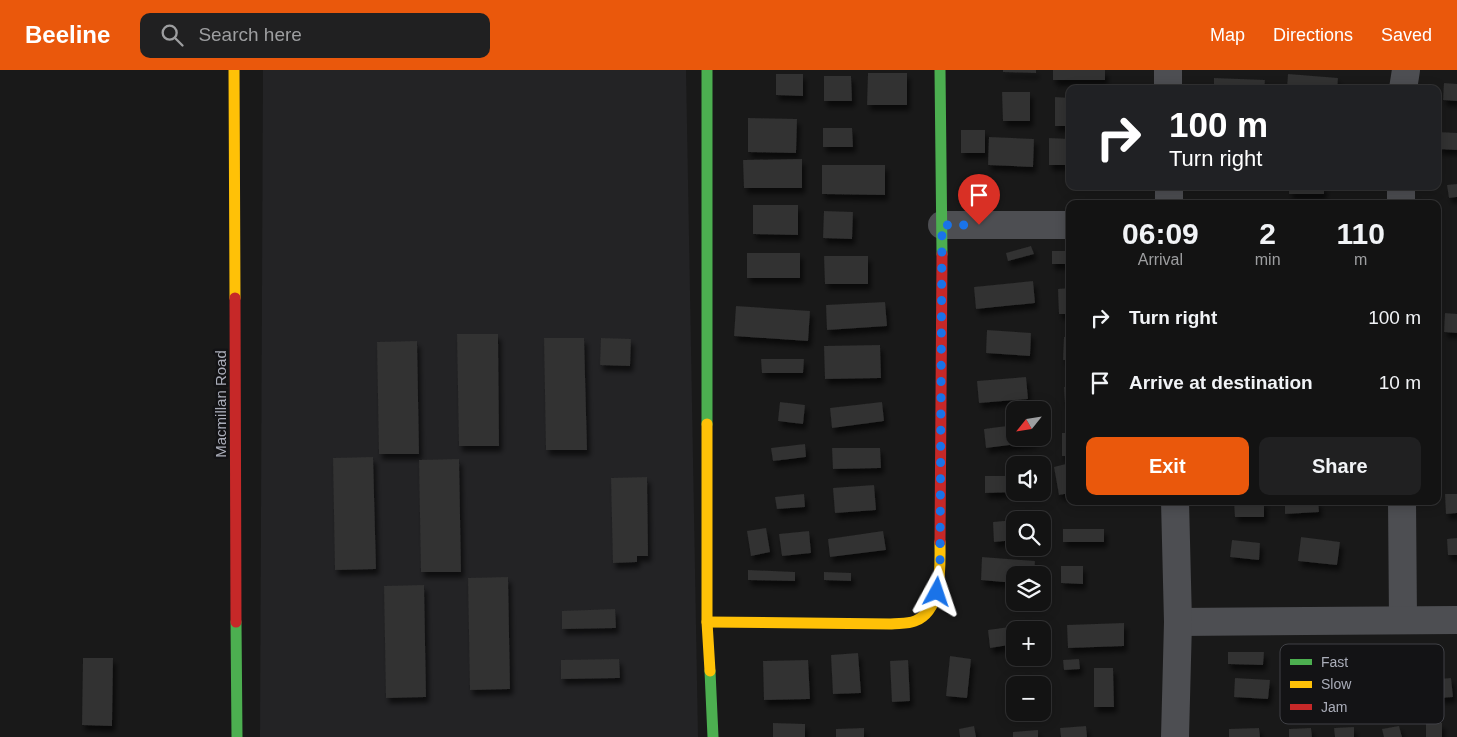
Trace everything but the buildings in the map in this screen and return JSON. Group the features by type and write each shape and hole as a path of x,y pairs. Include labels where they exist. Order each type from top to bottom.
{"street":[{"name":"Macmillan Road","path":"234,70 237,737"},
{"path":"707,70 707,622 713,737"},
{"path":"707,622 891,624 915,621 928,611 937,592 940,562 942,225 940,70"},
{"path":"1168,70 1168,85"},
{"path":"1404,85 1406,70"},
{"path":"942,225 1066,225"},
{"path":"1175,505 1178,622 1175,737"},
{"path":"1402,505 1403,619"},
{"path":"1178,622 1457,620"}],"shaded area":[{"path":"263,70 686,70 698,737 260,737"}],"traffic: fast":[{"path":"707,70 707,424"},
{"path":"940,70 942,254"},
{"path":"236,622 237,737"},
{"path":"710,671 713,737"}],"traffic: slow":[{"path":"234,70 235,298"},
{"path":"707,424 707,622 710,671"},
{"path":"707,622 891,624 915,621 931,607 935,597 938,586 940,542"}],"traffic: jam":[{"path":"940,542 942,254"},
{"path":"235,298 236,622"}],"route":[{"path":"937,592 940,562 942,225 979,225"}]}
